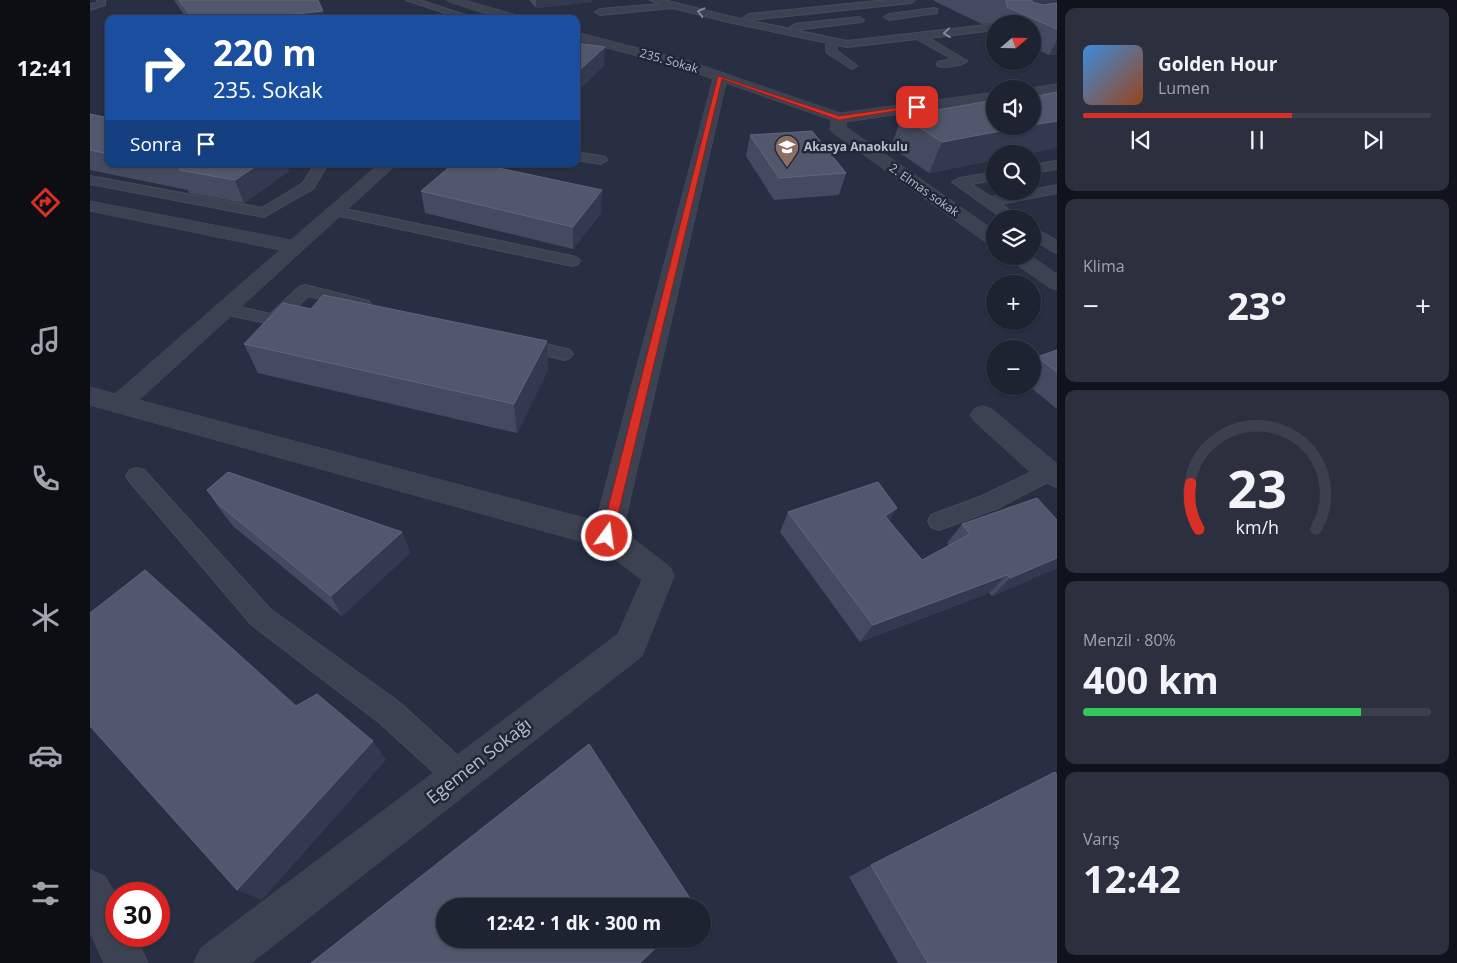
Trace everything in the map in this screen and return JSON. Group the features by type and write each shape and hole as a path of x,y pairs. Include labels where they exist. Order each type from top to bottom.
{"street":[{"path":"453,0 503,15"},
{"name":"235. Sokak","path":"580,37 684,64 839,118 986,97"},
{"path":"90,396 607,536 720,77"},
{"path":"1041,90 1057,88"},
{"name":"2. Elmas sokak","path":"839,118 838,128 986,234"},
{"path":"119,404 386,167"},
{"path":"90,206 296,247"},
{"path":"1030,265 1057,284"},
{"path":"983,415 1053,474"},
{"name":"Egemen Sokağı","path":"216,963 630,644 659,576 607,536"},
{"path":"90,892 100,907 126,963"}],"lane":[{"path":"90,7 101,5 101,0"},
{"path":"410,0 461,15"},
{"path":"654,0 728,19 847,44 986,29"},
{"path":"728,19 910,0"},
{"path":"600,12 674,5"},
{"path":"778,29 934,12"},
{"path":"919,36 962,61 942,64"},
{"path":"835,42 831,46 831,51 852,66"},
{"path":"580,157 601,160"},
{"path":"1041,168 1057,165"},
{"path":"90,180 264,213 308,186 319,167"},
{"path":"986,178 959,182 1001,210"},
{"path":"989,202 1057,189"},
{"path":"336,211 572,261"},
{"path":"1041,237 1057,248"},
{"path":"226,309 274,320 305,290 382,309"},
{"path":"506,340 564,354"},
{"path":"939,521 997,499 1053,474"},
{"path":"137,476 261,617 390,712 459,776"}],"building":[{"path":"179,0 318,0 323,11 286,15 190,15"},
{"path":"1006,0 1032,0 1032,2 1043,5 1057,3 1057,29 1041,22 1041,15 1025,15 1007,7"},
{"path":"580,44 605,47 580,69"},
{"path":"1057,92 1057,121 1041,124 1041,95"},
{"path":"986,102 986,134 942,142 902,116"},
{"path":"90,114 105,117 105,153 90,150"},
{"path":"812,131 846,173 779,178 750,135"},
{"path":"175,167 254,167 235,180 179,170 181,168"},
{"path":"449,167 494,167 602,190 573,227 421,191"},
{"path":"323,295 547,341 514,404 244,344 283,303 311,309"},
{"path":"1057,350 1057,372 1041,360 1041,356"},
{"path":"228,472 402,532 331,596 218,504 207,490"},
{"path":"878,482 897,508 885,516 922,560 970,534 962,524 1037,498 1057,520 1057,558 1010,578 1007,575 873,625 788,512"},
{"path":"145,570 296,706 317,694 373,741 237,890 90,726 90,613"},
{"path":"589,744 690,898 436,898 436,948 656,948 640,963 311,963"},
{"path":"1055,772 1057,775 1057,963 928,963 871,865"}],"place":[{"name":"Akasya Anaokulu","path":"787,168"}],"route":[{"path":"607,536 720,77 839,118 917,107"}]}
